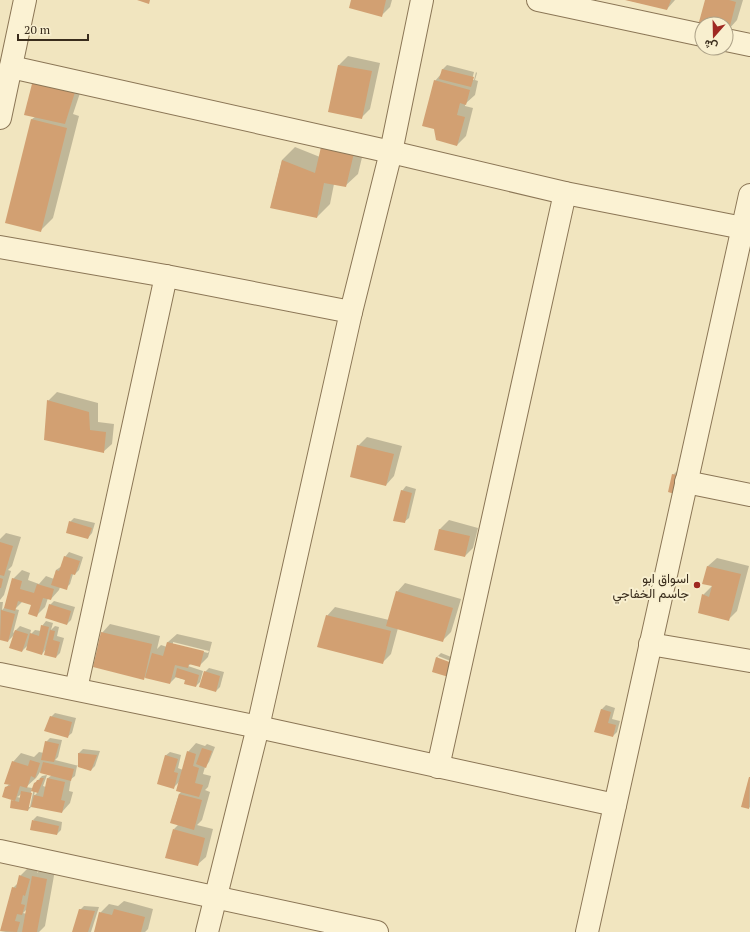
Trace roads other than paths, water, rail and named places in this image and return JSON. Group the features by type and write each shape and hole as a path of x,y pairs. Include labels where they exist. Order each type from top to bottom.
{"street":[{"path":"0,118 25,0"},
{"path":"207,932 258,727 351,312 391,152 422,0"},
{"path":"538,0 694,33"},
{"path":"734,42 750,45"},
{"path":"11,67 391,152 565,193 743,228"},
{"path":"438,767 565,193"},
{"path":"587,932 750,195"},
{"path":"0,247 166,276 351,312"},
{"path":"76,689 166,276"},
{"path":"686,482 750,495"},
{"path":"650,644 750,660"},
{"path":"0,674 258,727 615,805"},
{"path":"0,851 377,932"}],"place":[{"name":"اسواق ابو جاسم الخفاجي","path":"697,585"}]}
